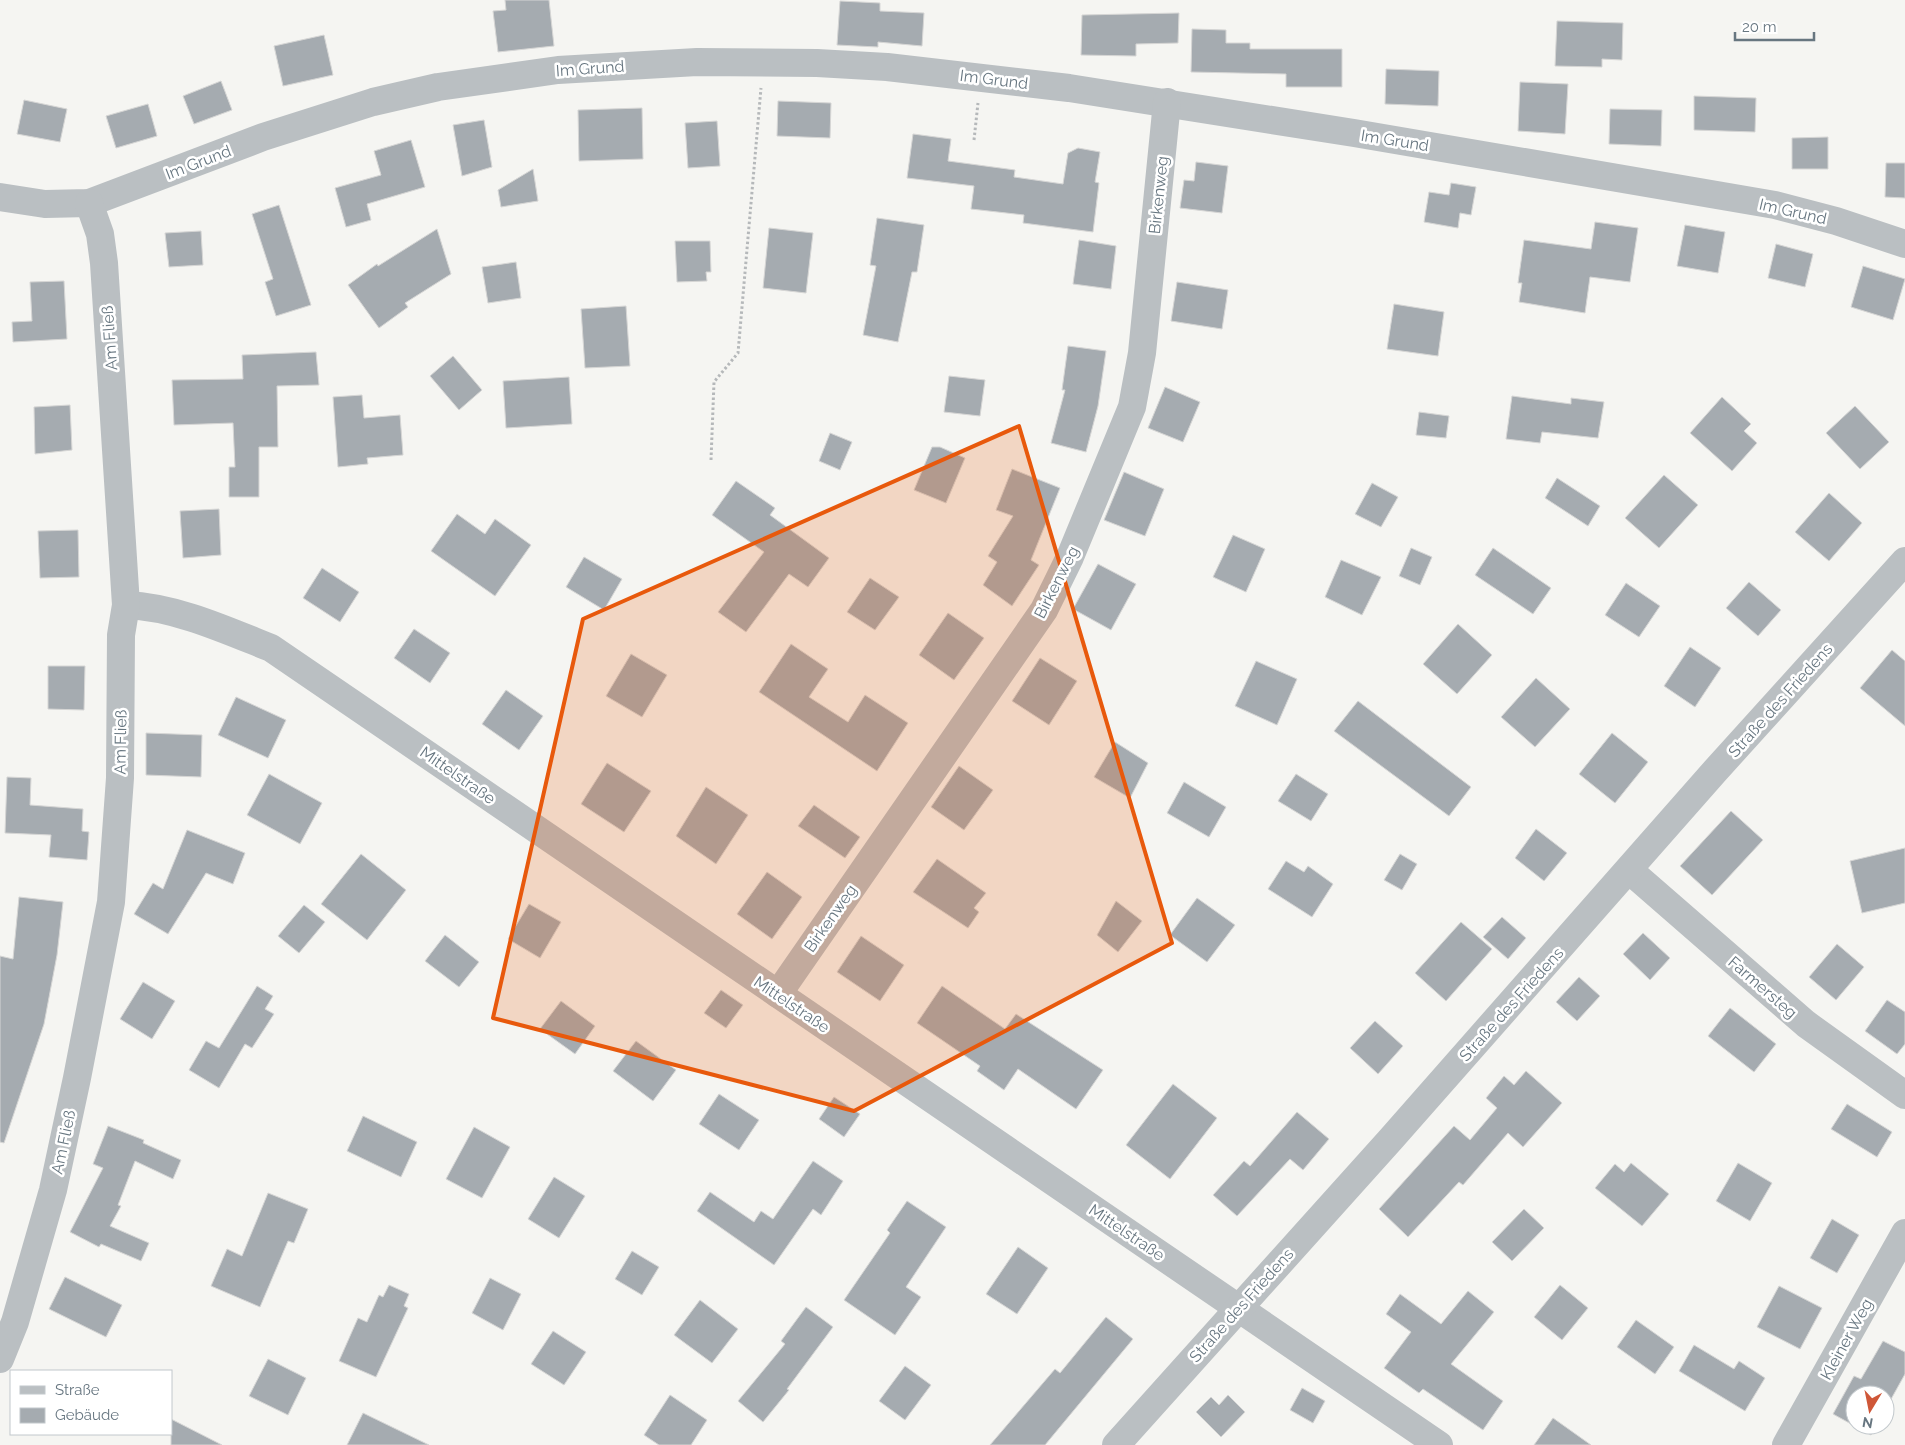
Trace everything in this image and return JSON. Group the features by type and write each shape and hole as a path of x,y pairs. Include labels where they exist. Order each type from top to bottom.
{"street":[{"name":"Im Grund","path":"90,203 263,137 373,102 438,87 558,70 697,62 763,63 887,67 1167,102 1775,205 1836,221 1905,244"},
{"name":"Birkenweg","path":"778,994 1044,610 1070,557 1132,407 1142,353 1167,102"},
{"path":"0,197 45,204 90,203"},
{"name":"Am Fließ","path":"0,1359 15,1322 53,1190 111,902 120,768 120,635 126,605 104,263 100,234 90,203"},
{"name":"Straße des Friedens","path":"1116,1445 1905,561"},
{"name":"Mittelstraße","path":"126,605 154,608 187,617 271,648 337,691 1439,1445"},
{"name":"Farmersteg","path":"1630,870 1806,1024 1905,1095"},
{"name":"Kleiner Weg","path":"1786,1445 1905,1233"}],"path":[{"path":"711,460 714,382 738,353 763,63"},
{"path":"974,140 980,78"}],"highlighted area":[{"path":"1019,426 1172,943 854,1111 493,1018 583,619"}],"building":[{"path":"505,0 549,0 554,46 498,52 493,11 506,10"},
{"path":"840,1 880,3 880,11 924,13 922,46 878,42 878,47 837,45"},
{"path":"1179,13 1178,43 1136,44 1136,56 1081,55 1082,15"},
{"path":"1557,21 1623,23 1622,60 1602,59 1602,67 1555,66"},
{"path":"1192,29 1226,30 1226,43 1250,43 1250,49 1342,49 1342,87 1286,87 1286,74 1191,72"},
{"path":"324,35 333,75 283,86 274,46"},
{"path":"1386,69 1439,71 1438,106 1385,104"},
{"path":"221,81 232,110 194,124 183,96"},
{"path":"1520,82 1568,84 1565,134 1518,131"},
{"path":"1694,96 1756,98 1755,132 1694,130"},
{"path":"24,100 67,109 60,142 17,134"},
{"path":"778,101 831,103 830,138 777,136"},
{"path":"148,104 157,136 116,148 106,116"},
{"path":"642,108 643,159 579,161 578,110"},
{"path":"1610,109 1662,110 1661,146 1609,144"},
{"path":"484,120 492,167 462,176 453,125"},
{"path":"717,121 720,166 688,168 685,123"},
{"path":"913,134 951,139 948,161 1015,170 1014,177 1063,184 1068,153 1078,148 1100,152 1095,182 1099,183 1093,232 1023,223 1024,215 971,209 974,186 907,178"},
{"path":"1828,137 1828,169 1792,169 1792,138"},
{"path":"411,140 425,187 367,204 371,220 346,227 335,188 381,175 374,151"},
{"path":"1196,162 1228,166 1222,213 1180,208 1184,180 1194,181"},
{"path":"1886,163 1905,163 1905,198 1885,197"},
{"path":"533,169 538,201 501,207 498,190"},
{"path":"1451,183 1476,187 1471,215 1460,213 1458,228 1424,222 1429,192 1449,195"},
{"path":"279,205 311,305 276,316 265,282 273,279 252,214"},
{"path":"877,218 924,225 917,272 912,272 898,342 863,335 876,266 870,265"},
{"path":"1595,222 1638,228 1630,282 1590,277 1585,313 1519,302 1522,283 1518,283 1524,240 1591,249"},
{"path":"1685,225 1725,232 1718,273 1677,266"},
{"path":"769,228 813,233 806,293 763,288"},
{"path":"437,229 451,274 405,303 408,307 379,328 348,285 377,264 378,266"},
{"path":"201,231 203,265 169,267 165,233"},
{"path":"1079,240 1116,246 1111,289 1073,284"},
{"path":"675,241 710,241 711,272 706,272 707,281 677,282"},
{"path":"1776,244 1813,254 1805,287 1768,278"},
{"path":"516,262 521,298 488,303 482,267"},
{"path":"1863,266 1905,279 1893,320 1851,307"},
{"path":"64,281 67,339 13,342 12,322 32,321 30,282"},
{"path":"1177,282 1228,290 1222,329 1171,321"},
{"path":"1394,304 1444,312 1438,356 1387,349"},
{"path":"626,306 630,366 585,368 581,309"},
{"path":"1068,346 1106,351 1098,406 1086,452 1051,443 1065,390 1062,390"},
{"path":"316,352 319,385 277,386 278,447 259,447 259,497 229,497 229,467 235,467 233,423 174,425 172,380 243,379 242,355"},
{"path":"453,356 482,390 459,410 430,376"},
{"path":"949,376 985,380 980,416 944,412"},
{"path":"569,377 572,424 506,428 503,381"},
{"path":"1165,387 1200,402 1183,442 1148,428"},
{"path":"362,395 364,418 400,415 403,455 367,458 368,464 338,467 333,397"},
{"path":"1512,396 1571,404 1571,398 1604,402 1598,438 1542,432 1540,443 1506,439"},
{"path":"1722,397 1751,424 1744,431 1757,443 1732,471 1690,433"},
{"path":"70,405 72,450 35,454 34,407"},
{"path":"1855,406 1889,442 1860,469 1826,433"},
{"path":"1419,412 1449,416 1446,438 1416,435"},
{"path":"830,433 852,442 840,470 819,461"},
{"path":"932,447 940,447 965,458 946,503 914,490"},
{"path":"1012,469 1060,488 1031,560 1039,565 1012,606 983,585 997,562 988,556 1013,516 996,510"},
{"path":"1124,472 1164,489 1145,536 1104,520"},
{"path":"1664,475 1698,505 1659,548 1625,518"},
{"path":"1557,478 1600,506 1588,526 1545,498"},
{"path":"736,481 775,508 770,515 829,558 808,587 789,574 746,632 718,612 764,552 712,515"},
{"path":"1372,483 1398,497 1381,527 1355,514"},
{"path":"1829,493 1862,523 1829,561 1795,532"},
{"path":"219,509 221,555 183,558 180,511"},
{"path":"457,514 485,534 495,519 531,545 495,596 431,551"},
{"path":"78,530 79,577 40,578 38,531"},
{"path":"1233,535 1265,549 1246,592 1213,577"},
{"path":"1411,548 1432,557 1420,585 1399,576"},
{"path":"1493,548 1551,588 1533,614 1475,575"},
{"path":"584,557 622,579 604,610 566,587"},
{"path":"1341,560 1381,577 1362,615 1325,597"},
{"path":"1098,564 1136,584 1111,630 1073,609"},
{"path":"322,568 359,592 340,622 303,598"},
{"path":"870,578 899,597 875,630 847,612"},
{"path":"1749,582 1781,610 1758,636 1726,608"},
{"path":"1626,583 1660,606 1639,637 1605,615"},
{"path":"948,613 984,638 954,680 919,655"},
{"path":"1458,624 1492,655 1457,694 1423,664"},
{"path":"414,629 450,653 430,683 394,658"},
{"path":"791,644 828,669 809,697 848,722 865,695 908,723 877,771 759,692"},
{"path":"1690,647 1721,668 1695,707 1664,686"},
{"path":"1892,650 1905,661 1905,726 1860,688"},
{"path":"631,654 667,675 642,717 606,696"},
{"path":"1040,658 1077,681 1049,725 1012,701"},
{"path":"1256,661 1297,679 1277,725 1235,706"},
{"path":"48,666 85,666 84,710 48,709"},
{"path":"1536,678 1570,709 1535,747 1501,717"},
{"path":"506,690 543,716 519,750 482,724"},
{"path":"236,697 286,720 268,758 218,735"},
{"path":"1358,701 1471,787 1449,816 1334,731"},
{"path":"146,733 202,735 201,777 146,775"},
{"path":"1612,733 1648,762 1615,803 1579,774"},
{"path":"1115,742 1148,763 1130,798 1094,777"},
{"path":"607,763 651,791 624,832 581,804"},
{"path":"959,766 993,790 964,830 931,807"},
{"path":"269,774 322,803 300,844 247,815"},
{"path":"1296,774 1328,794 1311,821 1278,801"},
{"path":"7,777 31,778 30,805 83,809 82,831 89,832 87,860 49,857 51,835 5,833"},
{"path":"1184,782 1226,807 1209,837 1167,813"},
{"path":"706,787 748,815 716,864 676,836"},
{"path":"814,805 860,837 845,858 798,826"},
{"path":"1731,811 1763,840 1712,895 1680,866"},
{"path":"1536,829 1567,853 1544,881 1515,858"},
{"path":"187,830 245,853 233,884 206,873 168,934 134,914 153,883 163,889"},
{"path":"1905,848 1905,903 1862,913 1850,861"},
{"path":"361,854 406,890 367,940 321,904"},
{"path":"1400,854 1417,864 1402,890 1384,880"},
{"path":"937,859 986,893 974,908 979,912 968,928 913,892"},
{"path":"1286,861 1304,872 1308,866 1333,884 1312,917 1268,889"},
{"path":"767,872 802,897 772,939 737,914"},
{"path":"19,897 63,902 57,955 44,1024 4,1143 0,1142 0,956 13,959"},
{"path":"1197,898 1235,925 1207,962 1170,935"},
{"path":"1116,901 1142,921 1118,952 1097,935"},
{"path":"529,904 561,922 540,958 508,939"},
{"path":"304,905 325,922 299,953 278,936"},
{"path":"1502,917 1526,938 1508,959 1483,937"},
{"path":"1461,922 1492,949 1446,1001 1415,973"},
{"path":"1643,933 1670,958 1650,980 1623,954"},
{"path":"445,935 479,962 459,987 425,961"},
{"path":"861,936 904,965 880,1001 837,972"},
{"path":"1837,944 1864,967 1836,1000 1809,977"},
{"path":"1579,977 1600,996 1577,1021 1556,1002"},
{"path":"143,982 175,1001 152,1039 120,1019"},
{"path":"257,986 273,996 265,1009 274,1014 252,1048 245,1044 219,1088 189,1070 206,1041 219,1048"},
{"path":"942,986 1005,1029 1016,1014 1103,1070 1076,1109 1018,1069 1004,1090 977,1071 980,1066 917,1023"},
{"path":"721,990 743,1005 726,1028 704,1013"},
{"path":"1887,1000 1905,1012 1905,1044 1897,1054 1865,1031"},
{"path":"561,1001 595,1026 575,1054 540,1029"},
{"path":"1730,1008 1776,1044 1754,1072 1708,1036"},
{"path":"1375,1021 1403,1046 1378,1074 1350,1048"},
{"path":"636,1041 676,1070 653,1101 613,1071"},
{"path":"1526,1071 1562,1103 1523,1147 1508,1133 1463,1185 1459,1182 1408,1237 1379,1209 1454,1126 1470,1140 1497,1108 1486,1098 1504,1076 1514,1085"},
{"path":"1173,1084 1217,1118 1170,1179 1126,1145"},
{"path":"719,1094 759,1120 739,1150 699,1124"},
{"path":"834,1097 860,1114 844,1137 819,1119"},
{"path":"1847,1104 1892,1132 1877,1157 1831,1129"},
{"path":"1297,1112 1329,1139 1303,1170 1290,1159 1237,1216 1213,1195 1244,1161 1250,1166"},
{"path":"363,1116 417,1142 401,1177 347,1151"},
{"path":"108,1126 144,1140 143,1143 181,1160 173,1179 135,1161 118,1205 121,1206 110,1226 149,1243 141,1261 101,1244 99,1247 70,1232 103,1168 93,1164"},
{"path":"474,1127 510,1147 482,1198 446,1179"},
{"path":"813,1161 843,1181 821,1215 813,1209 774,1265 697,1211 710,1192 754,1222 761,1211 773,1219"},
{"path":"1631,1163 1669,1194 1642,1226 1595,1188 1615,1164 1624,1172"},
{"path":"1738,1163 1772,1183 1750,1221 1716,1201"},
{"path":"554,1177 585,1196 559,1238 528,1219"},
{"path":"268,1193 308,1209 294,1243 288,1241 260,1307 211,1286 227,1249 242,1256"},
{"path":"907,1201 946,1227 906,1287 921,1297 895,1335 844,1300 890,1233 887,1230"},
{"path":"1524,1209 1544,1228 1512,1261 1492,1242"},
{"path":"1832,1219 1859,1235 1837,1273 1810,1258"},
{"path":"1018,1247 1048,1268 1017,1314 986,1294"},
{"path":"632,1251 659,1267 642,1295 615,1279"},
{"path":"65,1277 122,1305 106,1337 49,1309"},
{"path":"490,1278 521,1294 503,1330 472,1313"},
{"path":"389,1285 409,1294 404,1306 408,1308 376,1377 339,1361 358,1318 367,1322 379,1295 383,1297"},
{"path":"1560,1285 1588,1308 1562,1340 1534,1317"},
{"path":"1779,1286 1822,1308 1800,1349 1757,1327"},
{"path":"1468,1291 1494,1312 1451,1364 1503,1401 1483,1430 1423,1389 1419,1393 1384,1368 1411,1332 1386,1314 1400,1294 1441,1324"},
{"path":"700,1300 738,1329 712,1363 674,1335"},
{"path":"806,1307 833,1327 787,1389 789,1390 763,1422 738,1401 785,1344 781,1341"},
{"path":"1106,1317 1133,1339 1045,1445 990,1445 1055,1369 1060,1373"},
{"path":"1636,1320 1674,1347 1655,1374 1617,1347"},
{"path":"553,1331 586,1352 564,1385 531,1364"},
{"path":"1883,1341 1905,1352 1905,1374 1895,1392 1895,1385 1849,1385 1854,1376 1861,1379"},
{"path":"1694,1345 1734,1369 1739,1361 1765,1378 1745,1411 1679,1371"},
{"path":"268,1359 306,1378 288,1415 249,1396"},
{"path":"905,1366 931,1385 905,1420 879,1401"},
{"path":"1302,1388 1325,1401 1313,1423 1290,1410"},
{"path":"1845,1392 1845,1421 1833,1414"},
{"path":"670,1395 707,1420 691,1445 659,1445 644,1435"},
{"path":"1228,1395 1245,1412 1221,1437 1196,1412 1211,1397 1219,1405"},
{"path":"363,1413 429,1445 347,1445"},
{"path":"1553,1418 1591,1445 1534,1445"},
{"path":"172,1420 222,1445 171,1445"}]}
